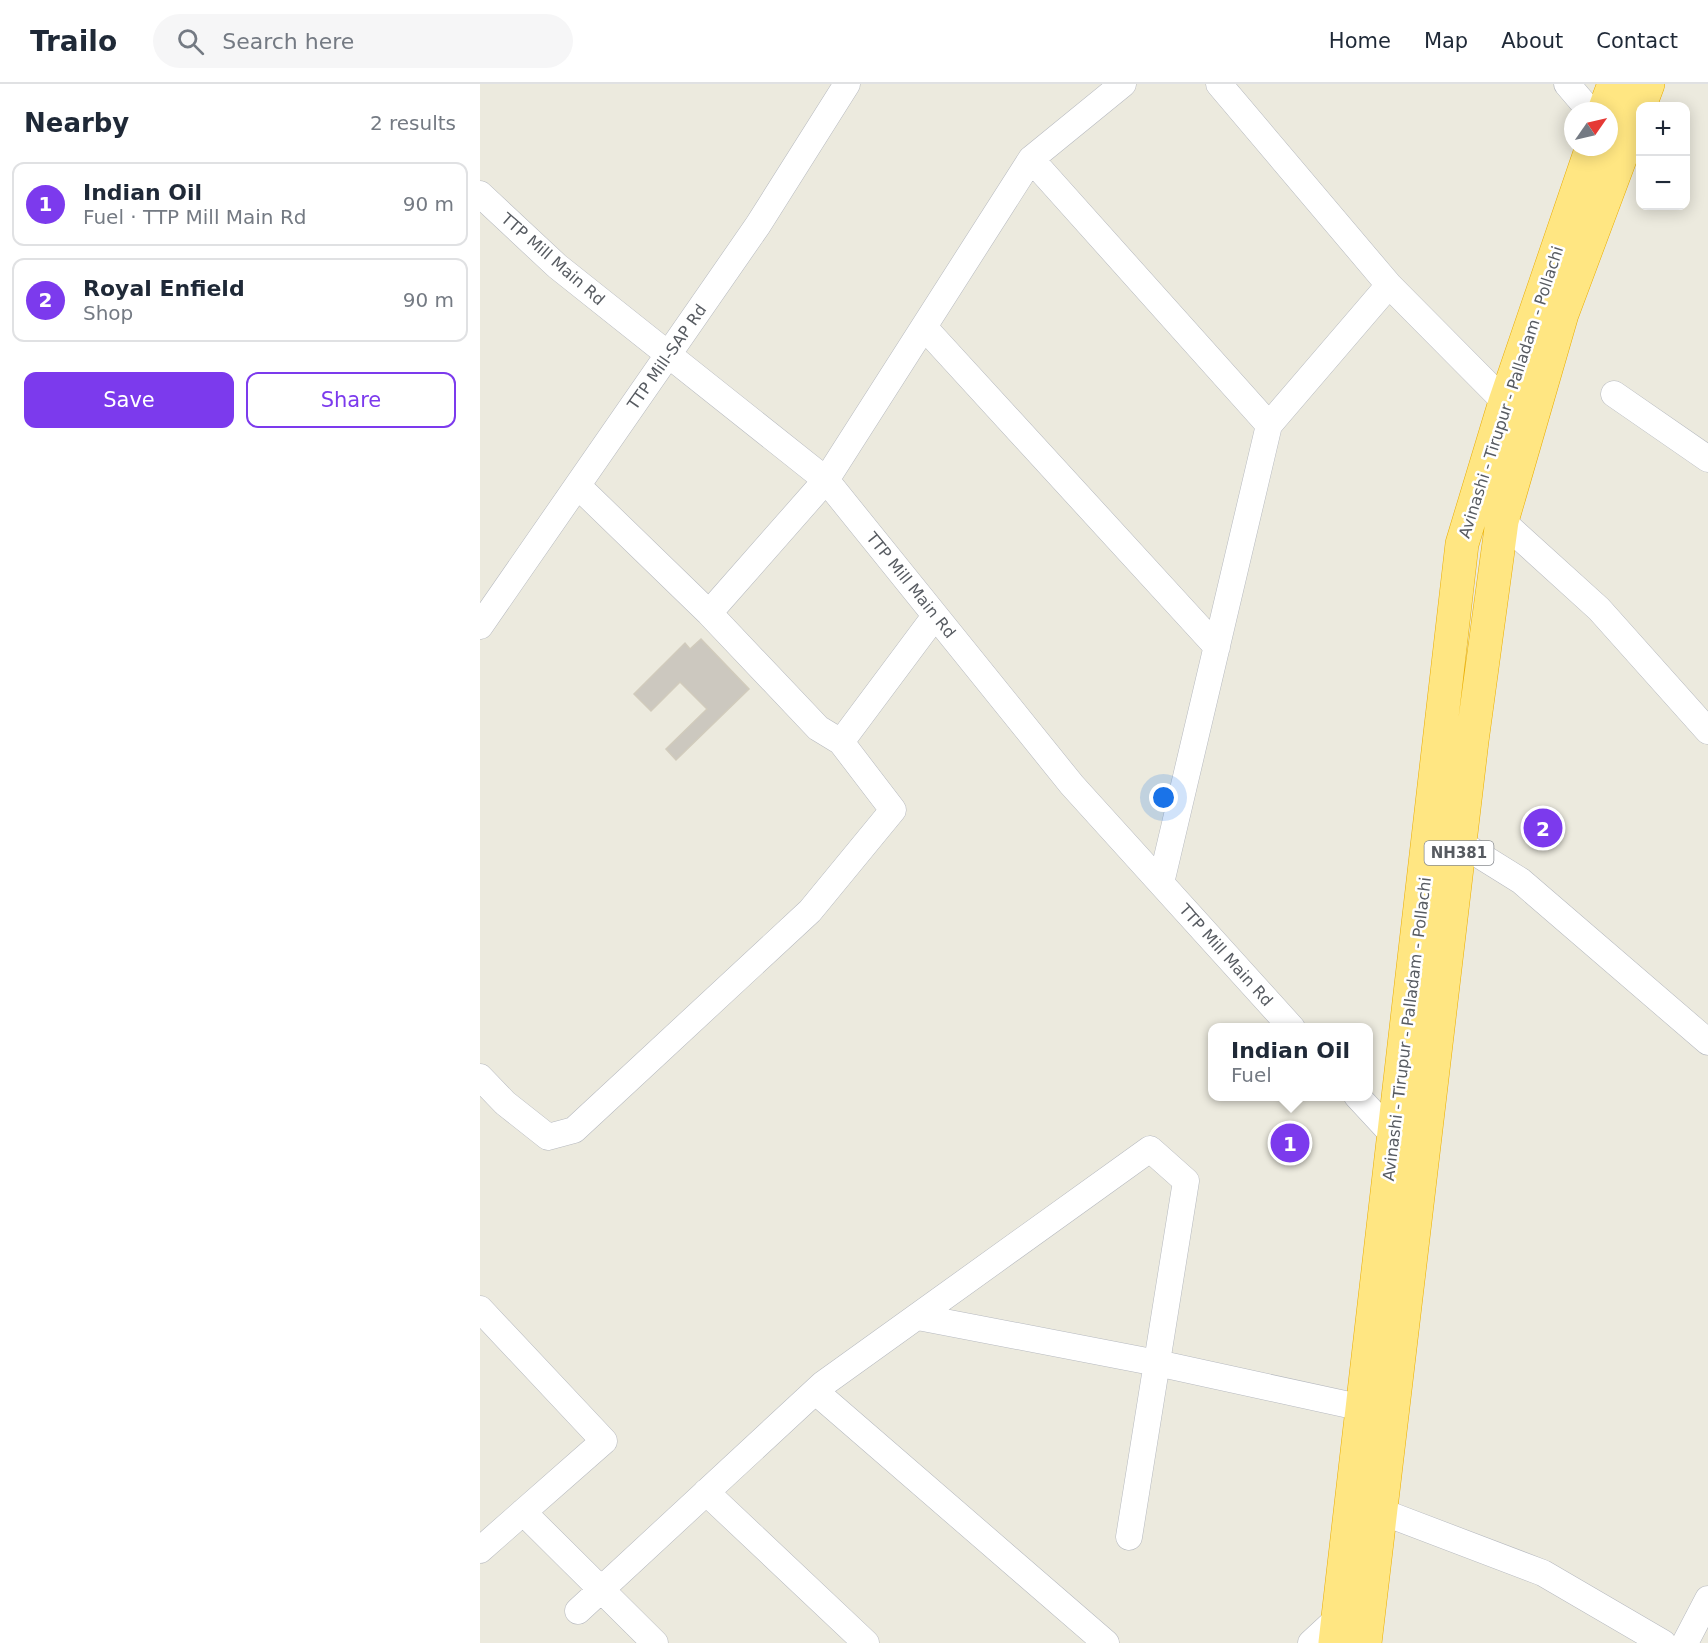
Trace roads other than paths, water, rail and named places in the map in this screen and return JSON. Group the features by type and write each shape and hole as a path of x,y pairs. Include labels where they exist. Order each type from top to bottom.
{"highway":[{"path":"1608,102 1614,84"},
{"name":"NH381","path":"1365,1643 1367,1506 1409,1141 1460,843 1502,521 1562,314 1648,84"},
{"name":"Avinashi - Tirupur - Palladam - Pollachi","path":"1336,1631 1367,1506 1363,1408 1409,1141 1462,544 1505,402 1589,156"}],"street":[{"name":"TTP Mill-SAP Rd","path":"480,626 758,225 847,84"},
{"path":"709,613 826,480 1031,159 1122,84"},
{"path":"1219,84 1389,285 1505,402"},
{"path":"1567,84 1582,102"},
{"path":"1031,159 1269,424"},
{"name":"TTP Mill Main Rd","path":"480,194 557,266 826,480 1072,785 1287,1023"},
{"path":"1161,884 1269,424 1389,285"},
{"path":"924,327 1217,647"},
{"path":"1614,394 1708,459"},
{"path":"480,1077 505,1103 548,1137 574,1130 810,911 893,810 841,742 818,728 709,613 578,486"},
{"path":"1502,521 1599,609 1708,731"},
{"path":"841,742 935,615"},
{"path":"1460,843 1521,881 1708,1042"},
{"path":"1363,1101 1409,1141"},
{"path":"578,1611 816,1392 1150,1149 1186,1181 1129,1537"},
{"path":"480,1310 604,1441 480,1550"},
{"path":"918,1317 1157,1364 1363,1408"},
{"path":"816,1392 1106,1643"},
{"path":"706,1492 866,1643"},
{"path":"1367,1506 1543,1573 1663,1643"},
{"path":"523,1512 655,1643"},
{"path":"1685,1643 1708,1599"},
{"path":"1311,1643 1336,1631"}],"place":[{"name":"Royal Enfield","path":"1543,828"},
{"name":"Indian Oil","path":"1290,1143"}]}
